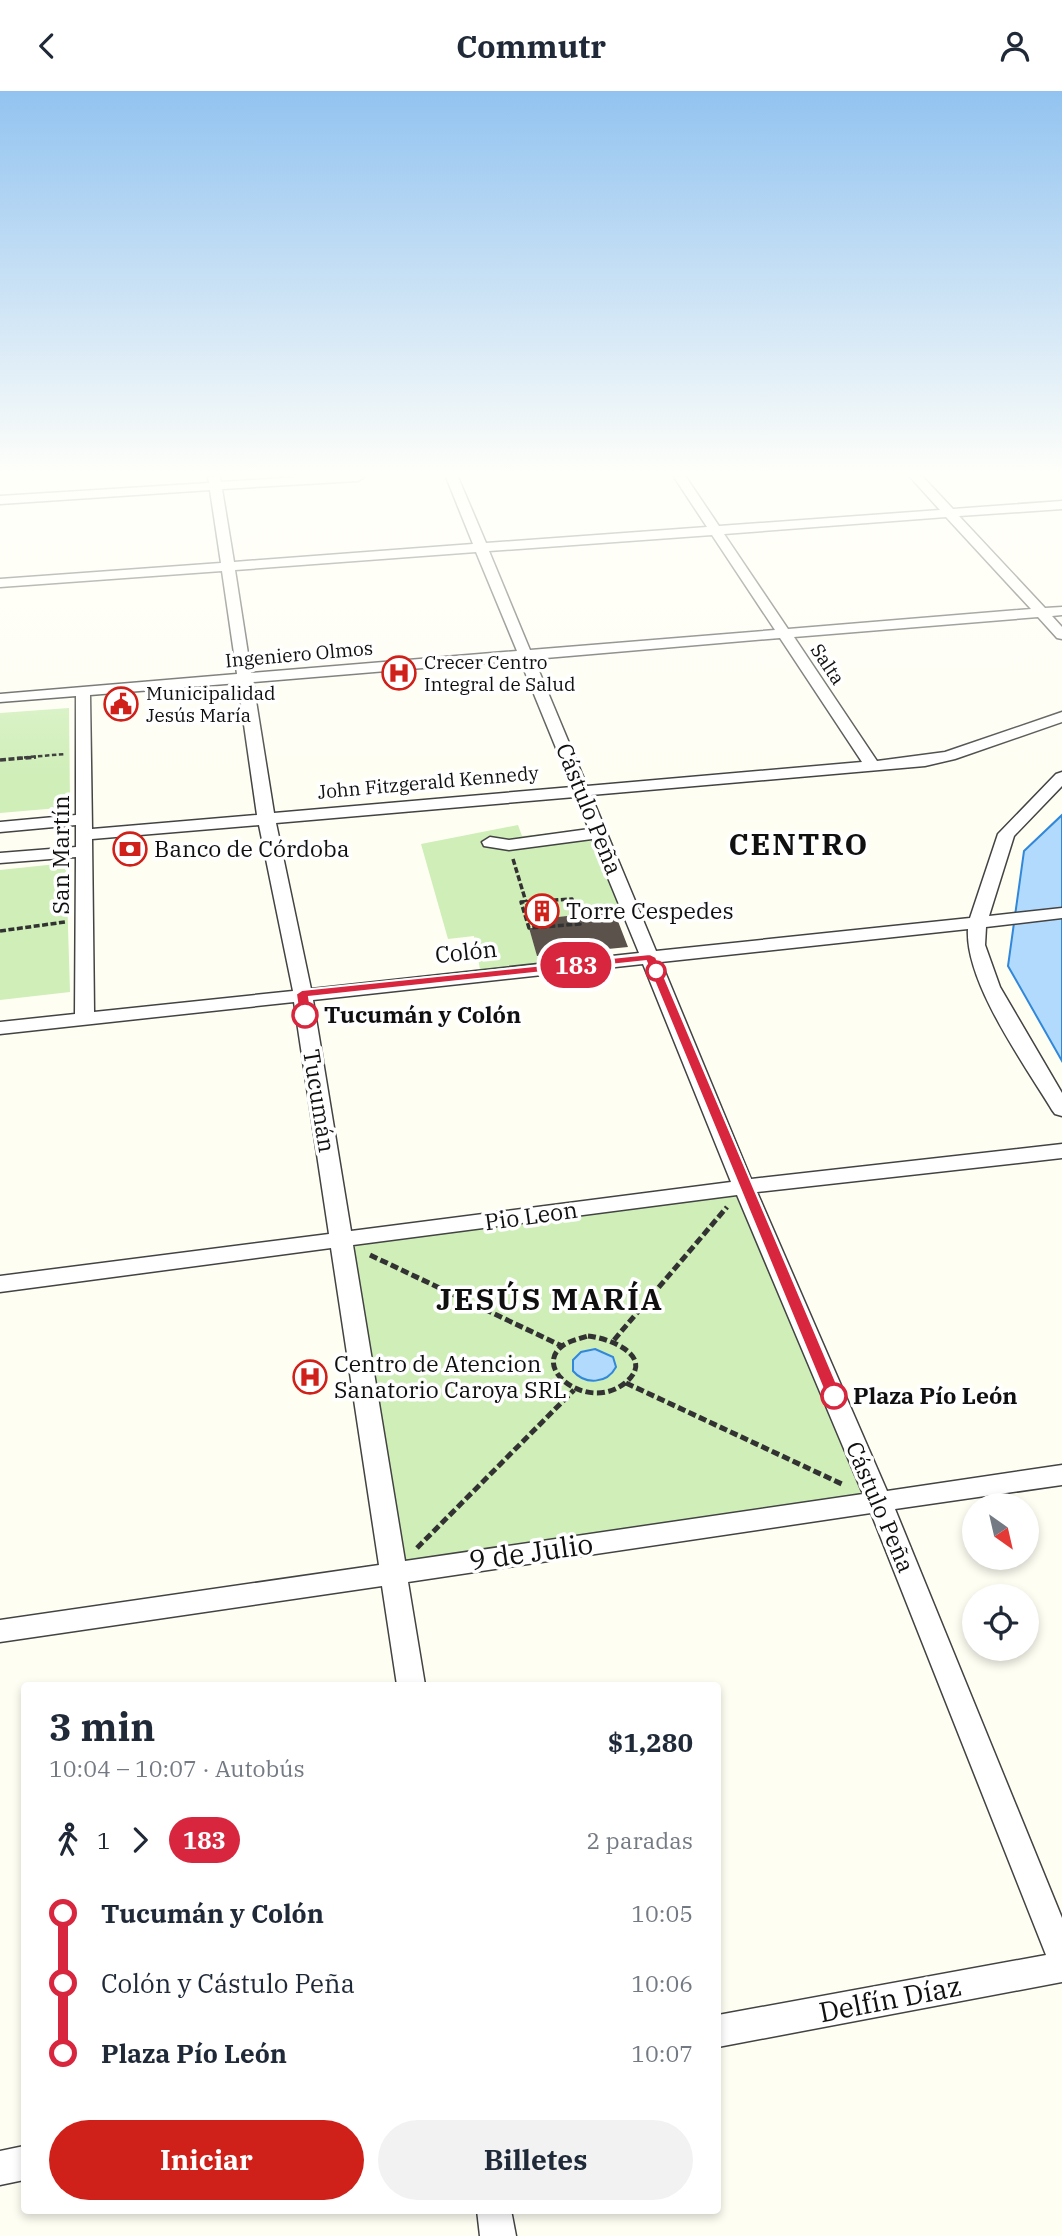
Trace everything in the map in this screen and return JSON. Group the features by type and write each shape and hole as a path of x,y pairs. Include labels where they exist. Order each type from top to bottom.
{"street":[{"path":"0,583 79,577"},
{"name":"Tucumán","path":"231,577 267,817 302,994 411,1682"},
{"name":"Cástulo Peña","path":"493,577 744,1187 879,1502 1062,1956"},
{"name":"Salta","path":"747,577 873,767"},
{"path":"1009,577 1062,635"},
{"name":"Ingeniero Olmos","path":"0,698 1062,611"},
{"name":"San Martín","path":"83,691 85,1018"},
{"name":"John Fitzgerald Kennedy","path":"84,835 267,817 873,767 949,756 1062,716"},
{"path":"1062,777 1006,834 977,924 976,945 991,987 1062,1110"},
{"path":"0,827 84,835"},
{"path":"490,842 509,845 599,833"},
{"path":"0,858 84,835"},
{"name":"Colón","path":"0,1028 1062,913"},
{"name":"Pio Leon","path":"0,1284 744,1187 1062,1151"},
{"name":"9 de Julio","path":"0,1631 1062,1475"},
{"name":"Delfín Díaz","path":"721,2030 1062,1967"},
{"path":"0,2168 21,2164"},
{"path":"495,2214 498,2236"}],"path":[{"path":"0,760 83,752"},
{"path":"509,845 526,902"},
{"path":"572,899 580,924 529,928 521,902 526,902 572,899"},
{"path":"0,931 84,920"},
{"path":"614,1340 744,1187"},
{"path":"341,1241 562,1346"},
{"path":"588,1336 614,1340 631,1355 634,1364 626,1383 604,1393 591,1394 575,1390 558,1378 553,1369 553,1360 562,1346 576,1338 588,1336"},
{"path":"626,1383 879,1502"},
{"path":"393,1572 575,1390"}],"green space":[{"path":"69,708 70,807 0,813 0,713"},
{"path":"518,825 522,836 597,829 630,910 580,914 583,923 529,928 541,969 481,975 474,936 448,939 421,844"},
{"path":"66,863 70,992 0,1000 0,870"},
{"name":"Plaza Pío León","path":"744,1187 879,1502 393,1572 341,1241"}],"water":[{"path":"1062,815 1062,1061 1008,966 1024,851"},
{"path":"595,1349 613,1357 616,1367 607,1377 596,1381 584,1379 573,1371 573,1360 581,1352"}],"building":[{"path":"552,901 558,917 614,911 628,947 537,956 529,928 533,928 525,904 538,907"}],"bus line":[{"name":"183","path":"305,1015 302,994 650,957 744,1187 834,1396"}],"place":[{"name":"Crecer Centro Integral de Salud","path":"399,673"},
{"name":"Municipalidad Jesús María","path":"121,704"},
{"name":"Banco de Córdoba","path":"130,849"},
{"name":"Torre Cespedes","path":"542,911"},
{"name":"Tucumán y Colón","path":"305,1015"},
{"name":"Centro de Atencion Sanatorio Caroya SRL","path":"310,1377"},
{"name":"Plaza Pío León","path":"834,1396"}],"district":[{"name":"CENTRO","path":"799,845"},
{"name":"JESÚS MARÍA","path":"550,1300"}]}
